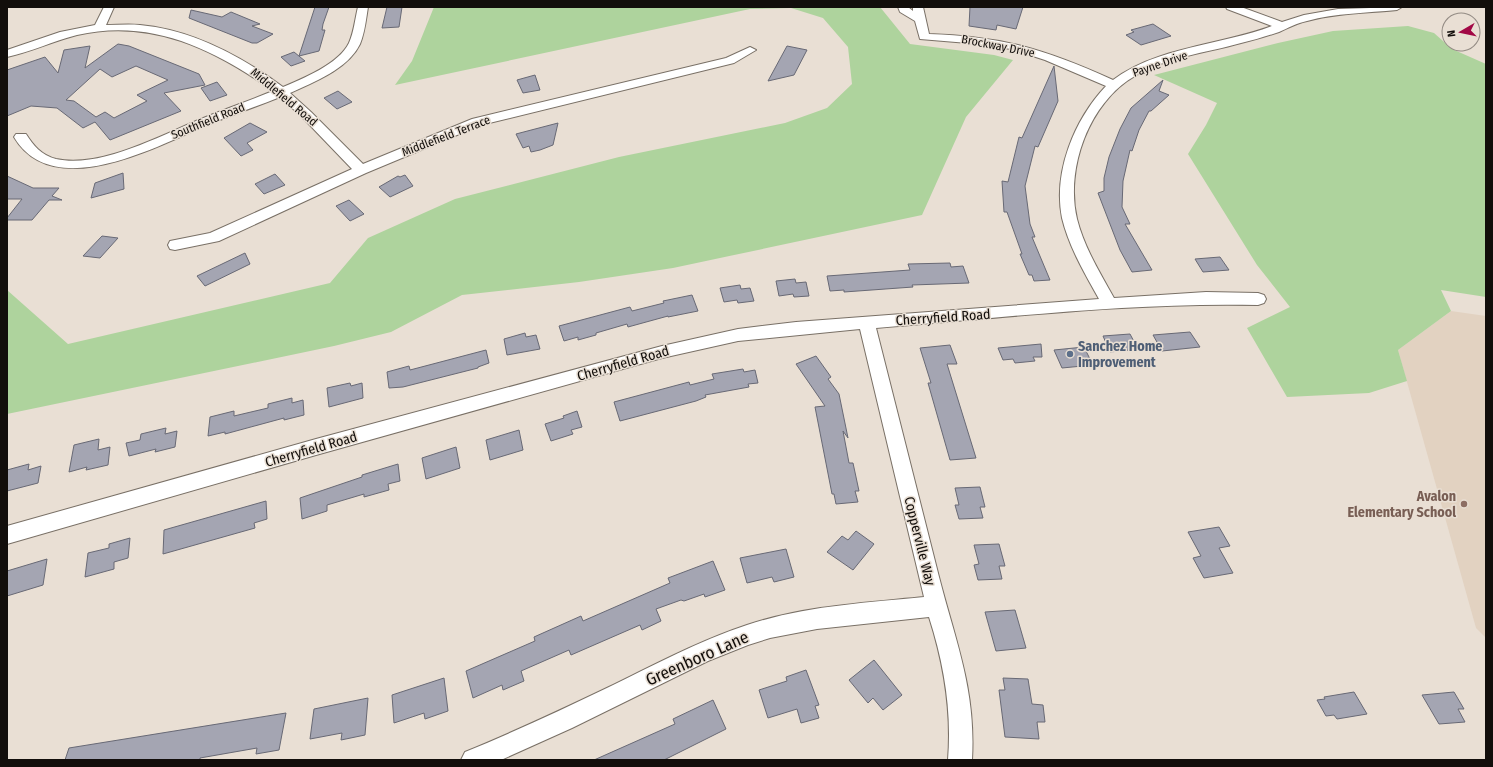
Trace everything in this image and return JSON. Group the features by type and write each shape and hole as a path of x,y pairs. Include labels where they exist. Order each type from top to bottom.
{"street":[{"path":"99,28 109,7"},
{"name":"Southfield Road","path":"21,137 28,149 46,160 68,164 103,160 144,146 281,91 328,69 348,53 355,42 363,7"},
{"path":"903,7 904,10 919,10"},
{"path":"1231,7 1281,26"},
{"name":"Payne Drive","path":"1110,304 1087,264 1072,230 1068,219 1066,192 1072,156 1080,136 1093,110 1113,85 1140,69 1306,18 1343,12 1397,7"},
{"name":"Brockway Drive","path":"919,10 924,37 973,40 1022,49 1061,62 1113,85"},
{"name":"Middlefield Road","path":"7,54 64,36 99,28 151,30 195,42 246,65 281,91 326,132 361,170"},
{"name":"Middlefield Terrace","path":"175,245 214,237 361,170 477,122 730,61 750,50"},
{"name":"Cherryfield Road","path":"7,535 316,447 692,344 738,335 796,328 1110,304 1206,298 1258,299"},
{"name":"Copperville Way","path":"867,323 936,606 949,646 961,712 960,760"},
{"name":"Greenboro Lane","path":"473,760 590,708 699,654 749,634 817,620 936,606"}],"shaded area":[{"name":"Avalon Elementary School","path":"1451,311 1486,316 1486,638 1476,628 1398,350"}],"green space":[{"path":"434,7 880,7 910,44 994,55 1013,60 966,117 922,215 673,268 579,282 462,295 391,332 334,346 7,414 7,290 68,344 330,283 368,238 455,199 619,157 785,123 827,108 852,84 848,47 823,18 791,8 750,9 395,85 412,61"},
{"path":"1408,26 1434,33 1441,39 1441,52 1459,52 1486,64 1486,297 1441,290 1451,311 1398,350 1407,381 1369,393 1287,397 1247,328 1290,307 1257,265 1188,154 1206,125 1217,103 1154,75 1278,43 1333,31"}],"building":[{"path":"315,7 329,7 323,24 322,30 325,30 319,51 299,56"},
{"path":"387,7 402,7 399,27 382,28"},
{"path":"970,7 1023,7 1016,29 997,25 996,30 969,26"},
{"path":"191,10 222,17 231,12 260,24 252,26 273,34 257,43 252,43 189,18"},
{"path":"1153,24 1171,36 1141,45 1126,35 1134,32 1131,30"},
{"path":"118,44 129,46 199,74 205,85 164,93 181,111 110,140 95,122 83,128 57,108 31,106 7,116 7,70 45,57 58,73 64,50 90,46 85,68","holes":["136,66 168,80 137,95 147,101 114,118 105,112 96,117 74,101 66,100 100,69 112,77"]},
{"path":"787,46 807,50 794,75 768,81"},
{"path":"294,52 305,61 291,66 281,57"},
{"path":"1054,66 1058,101 1038,147 1035,146 1025,186 1030,224 1035,237 1032,237 1050,280 1034,281 1032,275 1029,275 1020,254 1022,254 1007,212 1004,212 1002,181 1008,182 1019,137 1022,138"},
{"path":"535,75 540,90 523,93 517,80"},
{"path":"1163,80 1159,91 1169,95 1151,111 1149,111 1139,130 1132,151 1130,150 1123,181 1122,207 1130,224 1125,224 1152,270 1132,272 1120,250 1098,193 1104,191 1104,178 1109,157 1120,129 1131,108"},
{"path":"217,82 227,95 210,101 201,88"},
{"path":"338,91 352,102 337,109 324,98"},
{"path":"250,123 267,132 247,143 253,150 241,156 224,138"},
{"path":"558,123 553,145 540,150 531,152 529,146 523,148 516,134"},
{"path":"123,173 124,189 91,198 95,183"},
{"path":"275,174 285,185 264,194 255,184"},
{"path":"405,175 413,186 390,197 379,187 398,176 400,177"},
{"path":"7,176 33,188 59,188 52,196 62,200 49,200 32,220 7,220 22,199 7,199"},
{"path":"349,200 364,214 350,221 336,206"},
{"path":"102,236 118,238 100,258 83,256"},
{"path":"245,253 250,264 205,286 197,276"},
{"path":"1220,257 1229,270 1203,272 1195,259"},
{"path":"950,263 951,267 963,266 969,283 912,285 913,287 844,292 844,290 830,291 827,276 910,270 908,264"},
{"path":"795,279 796,283 806,282 809,296 794,297 793,294 779,296 776,281"},
{"path":"740,285 741,289 750,288 754,301 738,303 737,300 724,302 720,288"},
{"path":"692,295 698,311 668,316 628,327 627,324 578,340 578,337 564,341 559,326 630,307 632,311 664,303 663,301"},
{"path":"1190,332 1200,347 1162,351 1153,335"},
{"path":"525,333 526,337 536,335 540,349 507,355 504,339"},
{"path":"1130,334 1138,349 1110,352 1103,336"},
{"path":"1041,344 1042,357 1033,357 1035,361 1015,363 1013,359 1003,360 998,348"},
{"path":"950,345 957,364 947,364 976,458 950,460 928,383 931,383 920,348"},
{"path":"1084,347 1093,365 1062,368 1054,350"},
{"path":"486,350 489,363 478,368 403,387 389,388 387,372 409,366 410,370"},
{"path":"816,356 831,377 828,379 839,394 848,438 843,431 849,463 853,463 859,491 855,491 858,502 836,504 834,494 832,494 815,407 825,406 796,364"},
{"path":"743,369 744,372 755,370 758,383 748,384 749,387 705,395 706,397 696,401 620,421 614,402 689,382 690,385 714,379 712,374"},
{"path":"350,383 351,386 362,383 363,398 329,407 327,388"},
{"path":"292,398 292,403 303,400 304,415 284,420 284,418 225,434 225,432 208,436 210,417 234,411 234,416 268,408 268,404"},
{"path":"577,411 582,427 571,430 573,434 551,441 545,424 564,418 563,416"},
{"path":"166,428 165,434 177,431 175,447 155,452 156,449 129,456 126,443 140,440 141,434"},
{"path":"519,430 523,450 490,460 486,440"},
{"path":"99,439 98,450 110,447 108,465 86,470 87,467 69,472 74,445"},
{"path":"456,447 460,468 426,479 422,458"},
{"path":"29,464 28,470 41,466 38,483 7,491 7,470"},
{"path":"398,464 400,481 388,484 389,490 364,497 364,494 327,505 327,511 302,519 300,498 362,477 362,475"},
{"path":"980,487 985,507 980,507 983,518 959,519 955,505 959,505 955,488"},
{"path":"266,501 267,519 254,523 255,528 163,554 164,530"},
{"path":"1219,527 1230,546 1219,548 1233,573 1204,578 1193,558 1201,556 1188,532"},
{"path":"856,531 874,544 853,570 827,552 842,536 848,540"},
{"path":"130,538 128,558 114,562 114,569 85,577 88,553 109,548 109,544"},
{"path":"999,544 1005,566 999,566 1002,579 978,580 974,565 979,564 974,545"},
{"path":"786,549 794,577 774,582 772,577 747,583 740,558"},
{"path":"47,559 43,585 7,596 7,571"},
{"path":"713,561 725,590 705,597 704,594 684,601 681,600 656,609 661,621 642,630 640,625 571,655 569,650 521,671 524,681 503,690 502,685 473,698 466,671 535,641 534,637 581,616 583,621 670,583 668,578"},
{"path":"1015,610 1026,648 996,651 985,612"},
{"path":"874,660 902,695 883,710 873,698 868,703 849,680"},
{"path":"806,670 819,705 815,706 819,718 801,723 797,709 768,718 759,690 787,681 786,677"},
{"path":"444,678 448,711 425,719 424,713 394,723 392,695"},
{"path":"1003,678 1028,679 1032,704 1043,705 1045,722 1037,722 1039,739 1005,737 999,690 1005,690"},
{"path":"1354,692 1367,714 1337,719 1334,715 1326,716 1317,700 1325,699 1324,697"},
{"path":"1454,692 1464,709 1458,709 1465,722 1439,724 1422,695"},
{"path":"368,698 365,735 341,740 342,733 310,739 314,709"},
{"path":"713,700 726,729 664,760 594,760 675,724 673,719"},
{"path":"286,713 279,750 256,754 257,748 200,758 200,760 65,760 69,748"}],"place":[{"name":"Sanchez Home Improvement","path":"1070,354"},
{"name":"Avalon Elementary School","path":"1464,504"}]}
